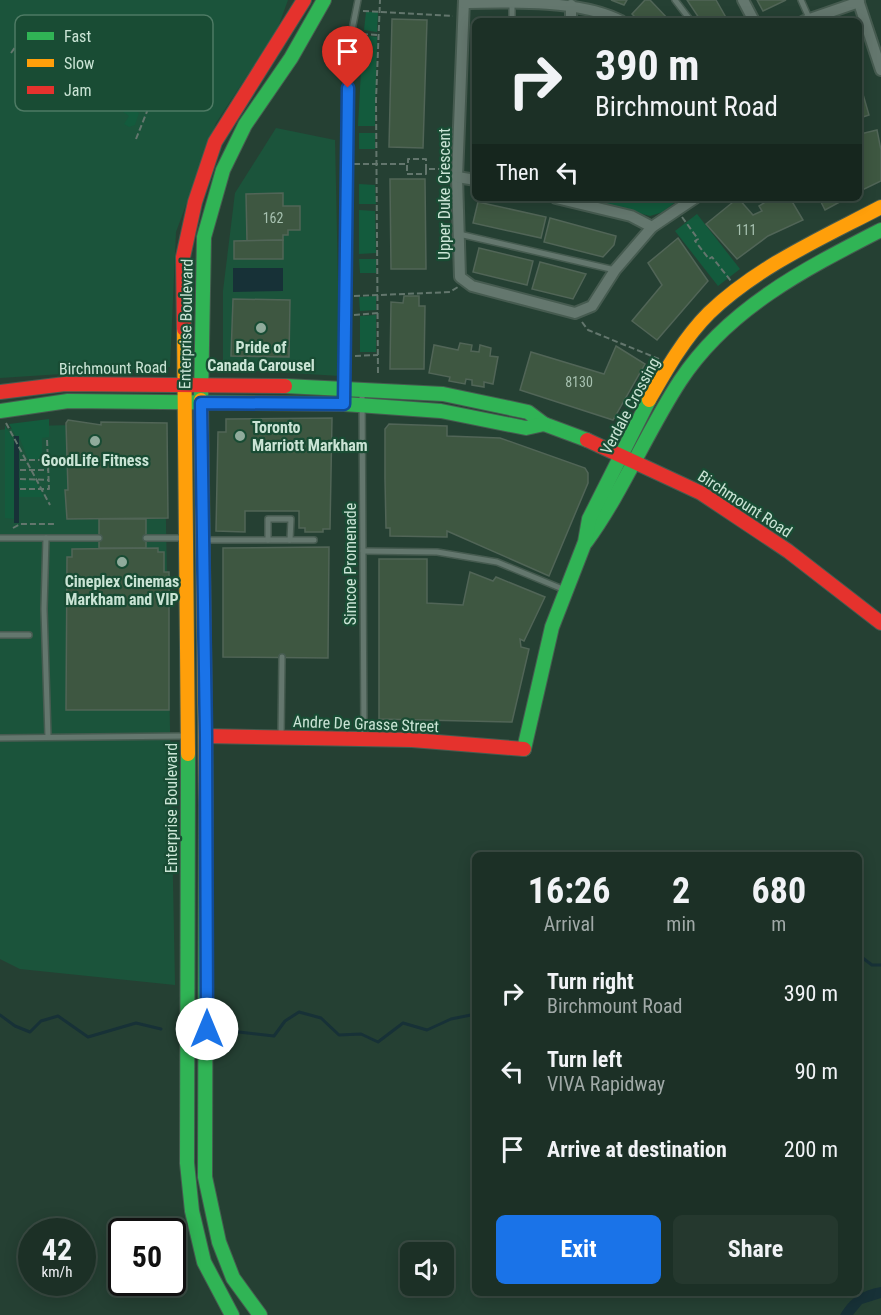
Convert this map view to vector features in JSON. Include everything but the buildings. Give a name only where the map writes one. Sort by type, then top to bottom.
[{"type":"main road","name":"Enterprise Boulevard","points":[[232,1315],[204,1262],[192,1211],[187,1163],[188,538],[183,257],[195,202],[215,142],[304,0]]},
{"type":"main road","name":"Enterprise Boulevard","points":[[260,1315],[233,1278],[219,1242],[206,1177],[206,736],[201,403],[204,237],[223,170],[245,125],[291,58],[324,0]]},
{"type":"main road","name":"Verdale Crossing","points":[[524,750],[543,660],[585,542],[589,519],[669,365],[699,326],[730,295],[771,268],[881,207]]},
{"type":"main road","name":"Verdale Crossing","points":[[585,542],[601,523],[638,462],[680,381],[731,319],[755,300],[881,230]]},
{"type":"main road","name":"Birchmount Road","points":[[0,392],[65,384],[185,383],[344,388],[443,394],[528,412],[544,424],[638,462],[701,493],[789,551],[881,622]]},
{"type":"main road","name":"Birchmount Road","points":[[3,417],[68,401],[344,404],[441,411],[526,428],[544,424]]},
{"type":"main road","name":"Andre De Grasse Street","points":[[206,736],[412,740],[524,750]]},
{"type":"street","points":[[743,0],[752,18]]},
{"type":"street","points":[[813,18],[859,1],[881,70]]},
{"type":"street","points":[[464,2],[571,5],[598,9],[615,18]]},
{"type":"street","name":"Upper Duke Crescent","points":[[464,2],[457,173],[457,233],[460,277],[467,282]]},
{"type":"street","points":[[571,5],[571,18]]},
{"type":"street","points":[[457,173],[472,179]]},
{"type":"street","points":[[572,201],[631,216],[652,227]]},
{"type":"street","points":[[467,282],[472,286],[575,313],[592,306],[615,270],[652,227],[690,201]]},
{"type":"street","points":[[188,736],[206,736]]},
{"type":"lane","points":[[344,404],[347,107],[352,30],[358,0]]},
{"type":"lane","points":[[675,0],[689,18]]},
{"type":"lane","points":[[801,0],[807,18]]},
{"type":"lane","points":[[512,2],[512,18]]},
{"type":"lane","points":[[457,233],[615,270]]},
{"type":"lane","name":"Simcoe Promenade","points":[[362,389],[364,405],[364,739]]},
{"type":"lane","points":[[268,540],[268,519],[291,519],[290,540]]},
{"type":"lane","points":[[0,538],[99,538]]},
{"type":"lane","points":[[46,538],[44,609],[48,737]]},
{"type":"lane","points":[[146,538],[188,538]]},
{"type":"lane","points":[[203,540],[314,540]]},
{"type":"lane","points":[[282,540],[282,547]]},
{"type":"lane","points":[[363,551],[437,552],[497,562],[566,591]]},
{"type":"lane","points":[[0,634],[29,635]]},
{"type":"lane","points":[[282,657],[282,738]]},
{"type":"lane","points":[[0,738],[188,736]]},
{"type":"path","points":[[378,373],[377,165],[380,0]]},
{"type":"path","points":[[363,11],[464,17]]},
{"type":"path","points":[[362,34],[378,35]]},
{"type":"path","points":[[11,53],[15,48]]},
{"type":"path","points":[[136,139],[147,111]]},
{"type":"path","points":[[408,159],[426,159],[426,169],[426,174],[407,174],[408,159]]},
{"type":"path","points":[[354,164],[408,164]]},
{"type":"path","points":[[426,169],[457,173]]},
{"type":"path","points":[[677,210],[698,239],[695,241],[709,259],[712,256],[731,281]]},
{"type":"path","points":[[354,296],[450,292],[467,282]]},
{"type":"path","points":[[354,315],[378,313]]},
{"type":"path","points":[[575,313],[588,330],[648,353],[669,365]]},
{"type":"path","points":[[355,356],[378,355]]},
{"type":"path","points":[[3,417],[50,505]]},
{"type":"path","points":[[20,489],[49,489],[47,440]]},
{"type":"path","points":[[20,460],[54,460]]},
{"type":"path","points":[[20,470],[48,470]]},
{"type":"path","points":[[20,479],[48,480]]},
{"type":"path","points":[[13,528],[20,524],[54,524]]},
{"type":"shaded area","points":[[0,0],[288,0],[277,30],[216,123],[176,232],[170,367],[0,378]]},
{"type":"shaded area","points":[[366,12],[378,12],[377,32],[364,30]]},
{"type":"shaded area","points":[[363,35],[377,37],[375,126],[358,126]]},
{"type":"shaded area","points":[[122,111],[139,113],[135,125],[129,127],[124,124],[129,116]]},
{"type":"shaded area","points":[[276,128],[335,140],[340,376],[223,369],[223,291],[235,193]]},
{"type":"shaded area","points":[[359,133],[375,133],[375,149],[359,149]]},
{"type":"shaded area","points":[[359,184],[375,185],[376,204],[359,204]]},
{"type":"shaded area","points":[[594,201],[677,201],[663,212],[650,216]]},
{"type":"shaded area","points":[[359,210],[375,211],[376,253],[359,254]]},
{"type":"shaded area","points":[[697,214],[740,269],[718,286],[675,231]]},
{"type":"shaded area","points":[[359,259],[376,259],[376,273],[360,273]]},
{"type":"shaded area","points":[[376,296],[376,310],[360,311],[359,297]]},
{"type":"shaded area","points":[[376,315],[376,352],[360,352],[360,316]]},
{"type":"shaded area","points":[[49,419],[49,437],[42,438],[42,459],[28,459],[19,437],[9,424]]},
{"type":"shaded area","points":[[164,423],[175,985],[20,969],[0,959],[0,430],[29,426]]},
{"type":"shaded area","points":[[5,425],[14,442],[14,519],[5,518]]},
{"type":"shaded area","points":[[19,480],[35,480],[39,488],[19,488]]},
{"type":"shaded area","points":[[19,490],[40,490],[44,497],[19,497]]},
{"type":"water","points":[[233,268],[283,268],[283,291],[233,292]]},
{"type":"water","points":[[14,436],[19,436],[19,523],[14,523]]},
{"type":"water","points":[[881,1287],[881,1298],[862,1304],[853,1315],[840,1315],[857,1296],[862,1296],[868,1291]]},
{"type":"waterway","points":[[862,958],[872,965],[881,965]]},
{"type":"waterway","points":[[229,1027],[239,1032],[274,1036],[285,1021],[299,1012],[321,1018],[339,1035],[361,1034],[378,1042],[403,1023],[427,1030],[451,1019],[472,1015]]},
{"type":"waterway","points":[[0,1015],[15,1026],[30,1032],[41,1021],[58,1016],[88,1037],[136,1023],[161,1029]]},
{"type":"traffic: fast","points":[[201,400],[204,237],[223,170],[245,125],[291,58],[324,0]]},
{"type":"traffic: fast","points":[[586,542],[612,503],[680,381],[699,355],[745,311],[770,293],[824,260],[881,230]]},
{"type":"traffic: fast","points":[[285,386],[443,394],[528,412],[544,424],[587,440]]},
{"type":"traffic: fast","points":[[524,749],[552,627],[585,542],[589,519],[649,400]]},
{"type":"traffic: fast","points":[[0,411],[68,401],[344,404],[441,411],[526,428],[544,424]]},
{"type":"traffic: fast","points":[[188,754],[187,1163],[192,1211],[204,1262],[232,1315]]},
{"type":"traffic: fast","points":[[206,803],[205,1177],[219,1242],[233,1278],[260,1315]]},
{"type":"traffic: slow","points":[[649,400],[691,333],[728,296],[791,254],[881,207]]},
{"type":"traffic: slow","points":[[184,329],[188,754]]},
{"type":"traffic: slow","points":[[201,400],[206,803]]},
{"type":"traffic: jam","points":[[184,329],[183,257],[195,202],[215,142],[304,0]]},
{"type":"traffic: jam","points":[[0,392],[65,384],[285,386]]},
{"type":"traffic: jam","points":[[587,440],[701,493],[788,551],[881,623]]},
{"type":"traffic: jam","points":[[206,736],[412,740],[524,749]]},
{"type":"place","name":"Pride of Canada Carousel","points":[[261,328]]},
{"type":"place","name":"Toronto Marriott Markham","points":[[240,436]]},
{"type":"place","name":"GoodLife Fitness","points":[[95,441]]},
{"type":"place","name":"Cineplex Cinemas Markham and VIP","points":[[122,562]]},
{"type":"route","points":[[207,1029],[206,736],[201,403],[344,404],[348,88]]}]
